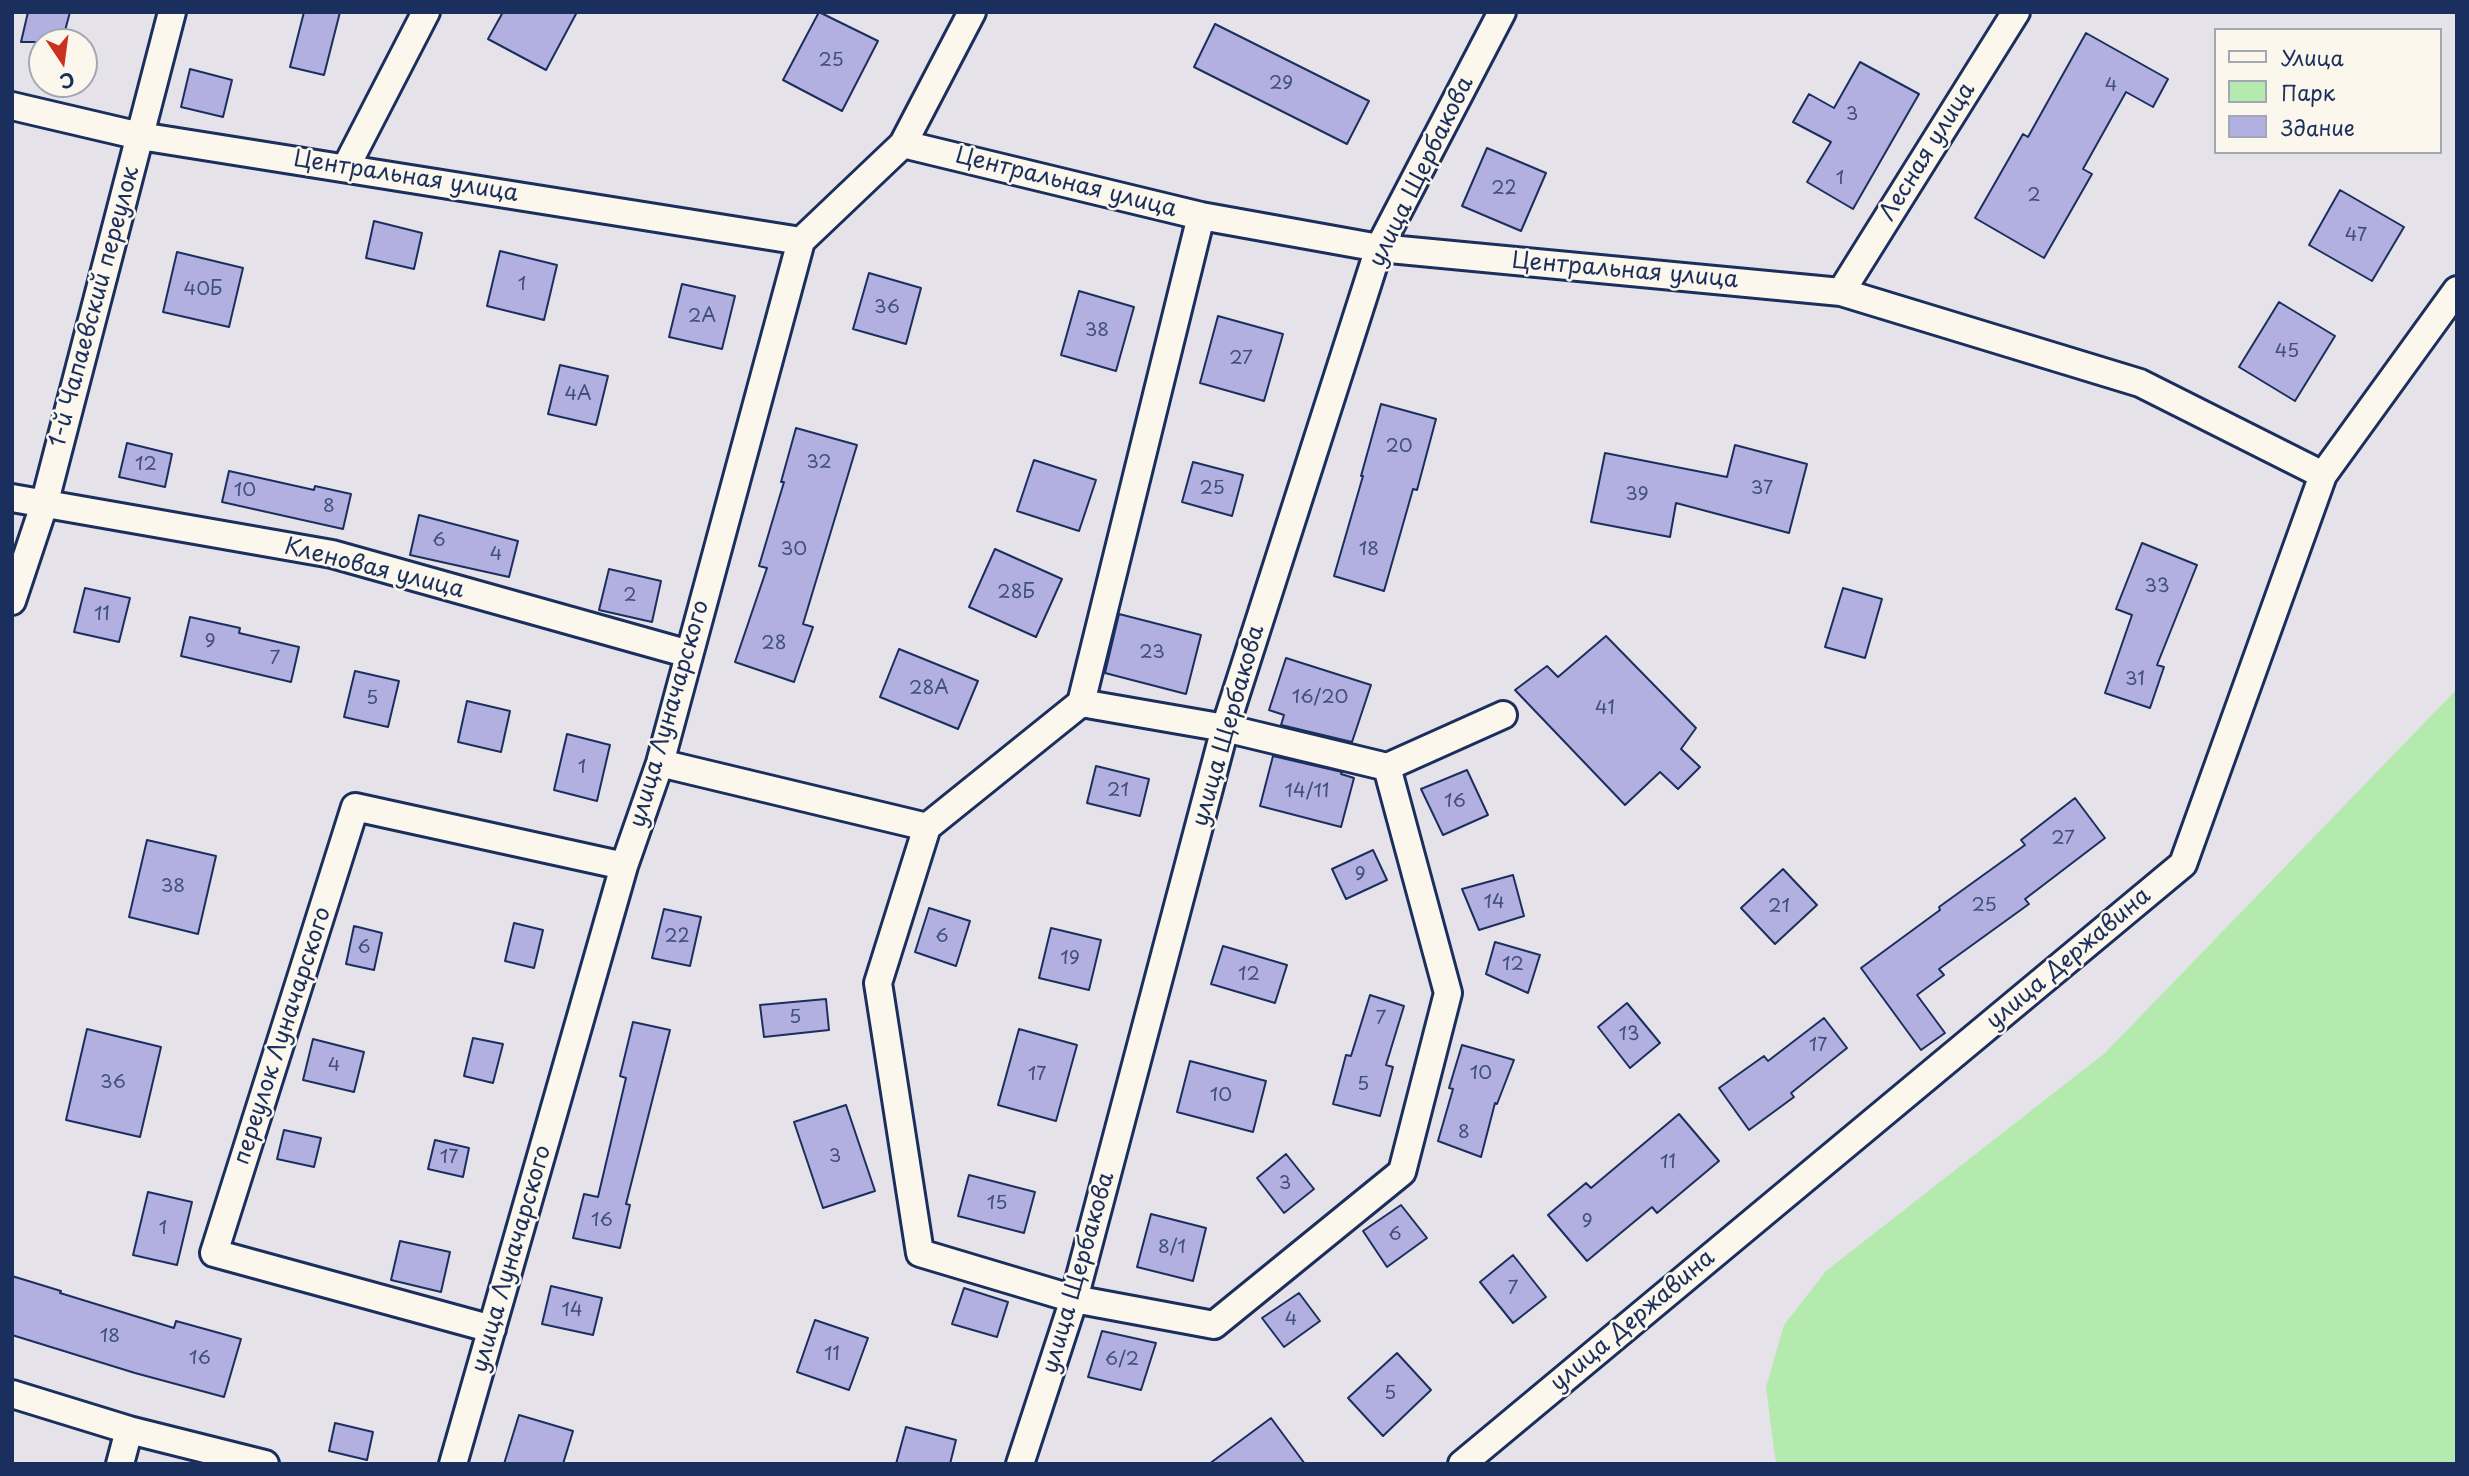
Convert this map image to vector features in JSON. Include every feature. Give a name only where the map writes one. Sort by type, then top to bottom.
[{"type":"street","name":"1-й Чапаевский переулок","points":[[12,601],[44,505],[172,12]]},
{"type":"street","points":[[346,167],[426,12]]},
{"type":"street","points":[[801,241],[903,144],[972,12]]},
{"type":"street","name":"улица Щербакова","points":[[1020,1464],[1074,1299],[1225,728],[1379,248],[1502,12]]},
{"type":"street","name":"Лесная улица","points":[[1841,292],[2016,12]]},
{"type":"street","name":"Центральная улица","points":[[12,107],[140,136],[801,241]]},
{"type":"street","name":"Центральная улица","points":[[903,144],[1201,216],[1379,248],[1841,292],[2140,383],[2322,475]]},
{"type":"street","points":[[1201,216],[1081,704],[927,827],[878,983],[920,1254],[1074,1299],[1214,1325],[1402,1172],[1448,993],[1387,767]]},
{"type":"street","name":"улица Луначарского","points":[[453,1464],[624,866],[660,763],[801,241]]},
{"type":"street","name":"улица Державина","points":[[1462,1464],[2183,864],[2322,475],[2457,290]]},
{"type":"street","name":"Кленовая улица","points":[[12,498],[332,554],[689,654]]},
{"type":"street","points":[[1081,704],[1225,728],[1387,767],[1503,715]]},
{"type":"street","points":[[660,763],[927,827]]},
{"type":"street","name":"переулок Луначарского","points":[[492,1329],[214,1253],[355,807],[624,866]]},
{"type":"street","points":[[12,1394],[129,1430],[265,1464]]},
{"type":"street","points":[[120,1464],[129,1430]]},
{"type":"green space","points":[[2457,689],[2457,1464],[1776,1464],[1766,1387],[1784,1325],[1826,1271],[2105,1053]]},
{"type":"building","points":[[28,12],[70,12],[66,28],[28,28],[28,42],[21,42]]},
{"type":"building","points":[[304,12],[340,12],[324,75],[290,67]]},
{"type":"building","points":[[503,12],[577,12],[546,70],[488,39]]},
{"type":"building","points":[[819,12],[878,41],[842,111],[783,80]]},
{"type":"building","points":[[1215,24],[1369,101],[1347,144],[1194,67]]},
{"type":"building","points":[[2086,33],[2168,79],[2153,107],[2126,92],[2083,169],[2092,174],[2044,258],[1975,218],[2023,134],[2028,137]]},
{"type":"building","points":[[1860,62],[1919,94],[1853,209],[1807,182],[1831,142],[1793,122],[1809,94],[1834,108]]},
{"type":"building","points":[[190,69],[232,80],[223,117],[181,107]]},
{"type":"building","points":[[1487,148],[1546,173],[1521,231],[1462,206]]},
{"type":"building","points":[[2340,190],[2404,227],[2372,281],[2309,245]]},
{"type":"building","points":[[374,221],[422,233],[414,269],[366,258]]},
{"type":"building","points":[[500,251],[557,265],[544,320],[487,306]]},
{"type":"building","points":[[177,252],[243,268],[229,327],[163,312]]},
{"type":"building","points":[[869,273],[921,288],[906,344],[853,329]]},
{"type":"building","points":[[682,284],[735,296],[722,349],[669,337]]},
{"type":"building","points":[[1079,291],[1134,307],[1116,371],[1061,355]]},
{"type":"building","points":[[2279,302],[2335,336],[2295,401],[2239,367]]},
{"type":"building","points":[[1218,316],[1283,334],[1264,401],[1200,383]]},
{"type":"building","points":[[560,365],[608,376],[596,425],[548,414]]},
{"type":"building","points":[[1381,404],[1436,419],[1417,490],[1413,489],[1384,591],[1334,576]]},
{"type":"building","points":[[796,428],[857,445],[803,624],[813,627],[794,682],[735,662],[767,568],[759,566],[784,482],[781,482]]},
{"type":"building","points":[[127,443],[172,454],[165,487],[119,477]]},
{"type":"building","points":[[1735,445],[1807,464],[1789,533],[1676,503],[1670,537],[1591,522],[1605,453],[1727,477]]},
{"type":"building","points":[[1034,460],[1096,480],[1079,531],[1017,511]]},
{"type":"building","points":[[1193,462],[1243,475],[1232,516],[1182,502]]},
{"type":"building","points":[[229,471],[314,490],[315,486],[351,494],[343,529],[222,502]]},
{"type":"building","points":[[419,515],[518,541],[509,577],[410,555]]},
{"type":"building","points":[[2142,543],[2197,565],[2157,665],[2164,667],[2150,708],[2105,693],[2132,615],[2116,609]]},
{"type":"building","points":[[995,549],[1062,579],[1036,637],[969,607]]},
{"type":"building","points":[[609,569],[661,581],[652,622],[599,610]]},
{"type":"building","points":[[85,588],[130,598],[119,642],[74,632]]},
{"type":"building","points":[[1843,588],[1882,599],[1865,658],[1825,647]]},
{"type":"building","points":[[1119,614],[1201,635],[1186,694],[1105,673]]},
{"type":"building","points":[[190,617],[240,628],[239,633],[299,647],[291,682],[181,656]]},
{"type":"building","points":[[1606,636],[1696,728],[1681,749],[1700,767],[1678,789],[1660,772],[1625,805],[1515,690],[1547,666],[1558,677]]},
{"type":"building","points":[[899,649],[978,681],[958,729],[880,697]]},
{"type":"building","points":[[1286,658],[1371,685],[1352,742],[1281,725],[1284,715],[1269,710]]},
{"type":"building","points":[[355,671],[399,681],[388,727],[344,717]]},
{"type":"building","points":[[467,701],[510,711],[501,752],[458,742]]},
{"type":"building","points":[[567,734],[610,745],[597,801],[554,790]]},
{"type":"building","points":[[1273,756],[1342,772],[1341,774],[1354,778],[1341,827],[1260,806]]},
{"type":"building","points":[[1096,766],[1149,779],[1140,816],[1087,803]]},
{"type":"building","points":[[1467,770],[1488,815],[1443,835],[1421,789]]},
{"type":"building","points":[[2075,798],[2105,838],[2025,899],[2029,904],[1939,969],[1944,975],[1917,995],[1945,1033],[1921,1050],[1861,968],[2025,845],[2021,840]]},
{"type":"building","points":[[147,840],[216,856],[198,934],[129,917]]},
{"type":"building","points":[[1373,850],[1387,880],[1346,899],[1332,869]]},
{"type":"building","points":[[1783,869],[1817,905],[1775,944],[1741,908]]},
{"type":"building","points":[[1513,875],[1524,916],[1479,930],[1462,889]]},
{"type":"building","points":[[929,908],[970,921],[956,966],[915,952]]},
{"type":"building","points":[[664,909],[701,917],[690,966],[652,958]]},
{"type":"building","points":[[514,923],[543,930],[534,968],[505,961]]},
{"type":"building","points":[[354,926],[382,933],[374,970],[346,964]]},
{"type":"building","points":[[1051,928],[1101,940],[1089,990],[1039,978]]},
{"type":"building","points":[[1495,942],[1540,955],[1528,993],[1486,974]]},
{"type":"building","points":[[1223,946],[1287,965],[1275,1003],[1211,984]]},
{"type":"building","points":[[1370,995],[1404,1006],[1386,1065],[1393,1067],[1380,1116],[1333,1104],[1346,1055],[1351,1056]]},
{"type":"building","points":[[826,999],[829,1030],[764,1037],[760,1005]]},
{"type":"building","points":[[1627,1003],[1660,1043],[1630,1068],[1598,1027]]},
{"type":"building","points":[[1824,1018],[1847,1048],[1791,1093],[1794,1097],[1749,1130],[1719,1088],[1764,1056],[1768,1061]]},
{"type":"building","points":[[633,1022],[670,1030],[626,1204],[630,1205],[620,1248],[573,1238],[584,1194],[598,1197],[626,1078],[620,1076]]},
{"type":"building","points":[[87,1029],[161,1047],[140,1137],[66,1120]]},
{"type":"building","points":[[1019,1029],[1077,1045],[1056,1121],[998,1105]]},
{"type":"building","points":[[473,1038],[503,1044],[493,1083],[464,1076]]},
{"type":"building","points":[[313,1039],[364,1052],[354,1092],[303,1080]]},
{"type":"building","points":[[1462,1045],[1514,1060],[1497,1104],[1495,1103],[1481,1157],[1438,1141],[1453,1089],[1449,1088]]},
{"type":"building","points":[[1190,1061],[1266,1081],[1253,1132],[1177,1112]]},
{"type":"building","points":[[846,1105],[875,1191],[823,1208],[794,1122]]},
{"type":"building","points":[[1679,1114],[1719,1161],[1657,1213],[1652,1207],[1587,1261],[1548,1215],[1586,1183],[1591,1188]]},
{"type":"building","points":[[284,1130],[321,1138],[314,1167],[277,1159]]},
{"type":"building","points":[[435,1140],[469,1148],[463,1177],[428,1169]]},
{"type":"building","points":[[1286,1154],[1314,1189],[1284,1213],[1257,1178]]},
{"type":"building","points":[[969,1175],[1035,1192],[1024,1233],[958,1216]]},
{"type":"building","points":[[148,1192],[192,1202],[177,1265],[133,1255]]},
{"type":"building","points":[[1401,1205],[1427,1238],[1387,1267],[1363,1231]]},
{"type":"building","points":[[1151,1214],[1206,1228],[1193,1281],[1137,1267]]},
{"type":"building","points":[[400,1241],[450,1252],[441,1292],[391,1280]]},
{"type":"building","points":[[1513,1255],[1546,1297],[1513,1323],[1480,1282]]},
{"type":"building","points":[[12,1276],[174,1328],[176,1321],[241,1339],[224,1397],[12,1335]]},
{"type":"building","points":[[551,1286],[602,1298],[593,1335],[542,1324]]},
{"type":"building","points":[[964,1288],[1008,1302],[997,1337],[952,1324]]},
{"type":"building","points":[[1299,1293],[1320,1321],[1284,1347],[1262,1318]]},
{"type":"building","points":[[815,1320],[868,1338],[849,1390],[797,1372]]},
{"type":"building","points":[[1102,1331],[1156,1343],[1141,1390],[1088,1377]]},
{"type":"building","points":[[1397,1353],[1431,1390],[1383,1436],[1348,1398]]},
{"type":"building","points":[[519,1415],[573,1431],[563,1464],[504,1464]]},
{"type":"building","points":[[1271,1418],[1305,1464],[1209,1464]]},
{"type":"building","points":[[335,1423],[373,1432],[367,1460],[329,1451]]},
{"type":"building","points":[[906,1427],[956,1440],[950,1464],[896,1464]]}]
